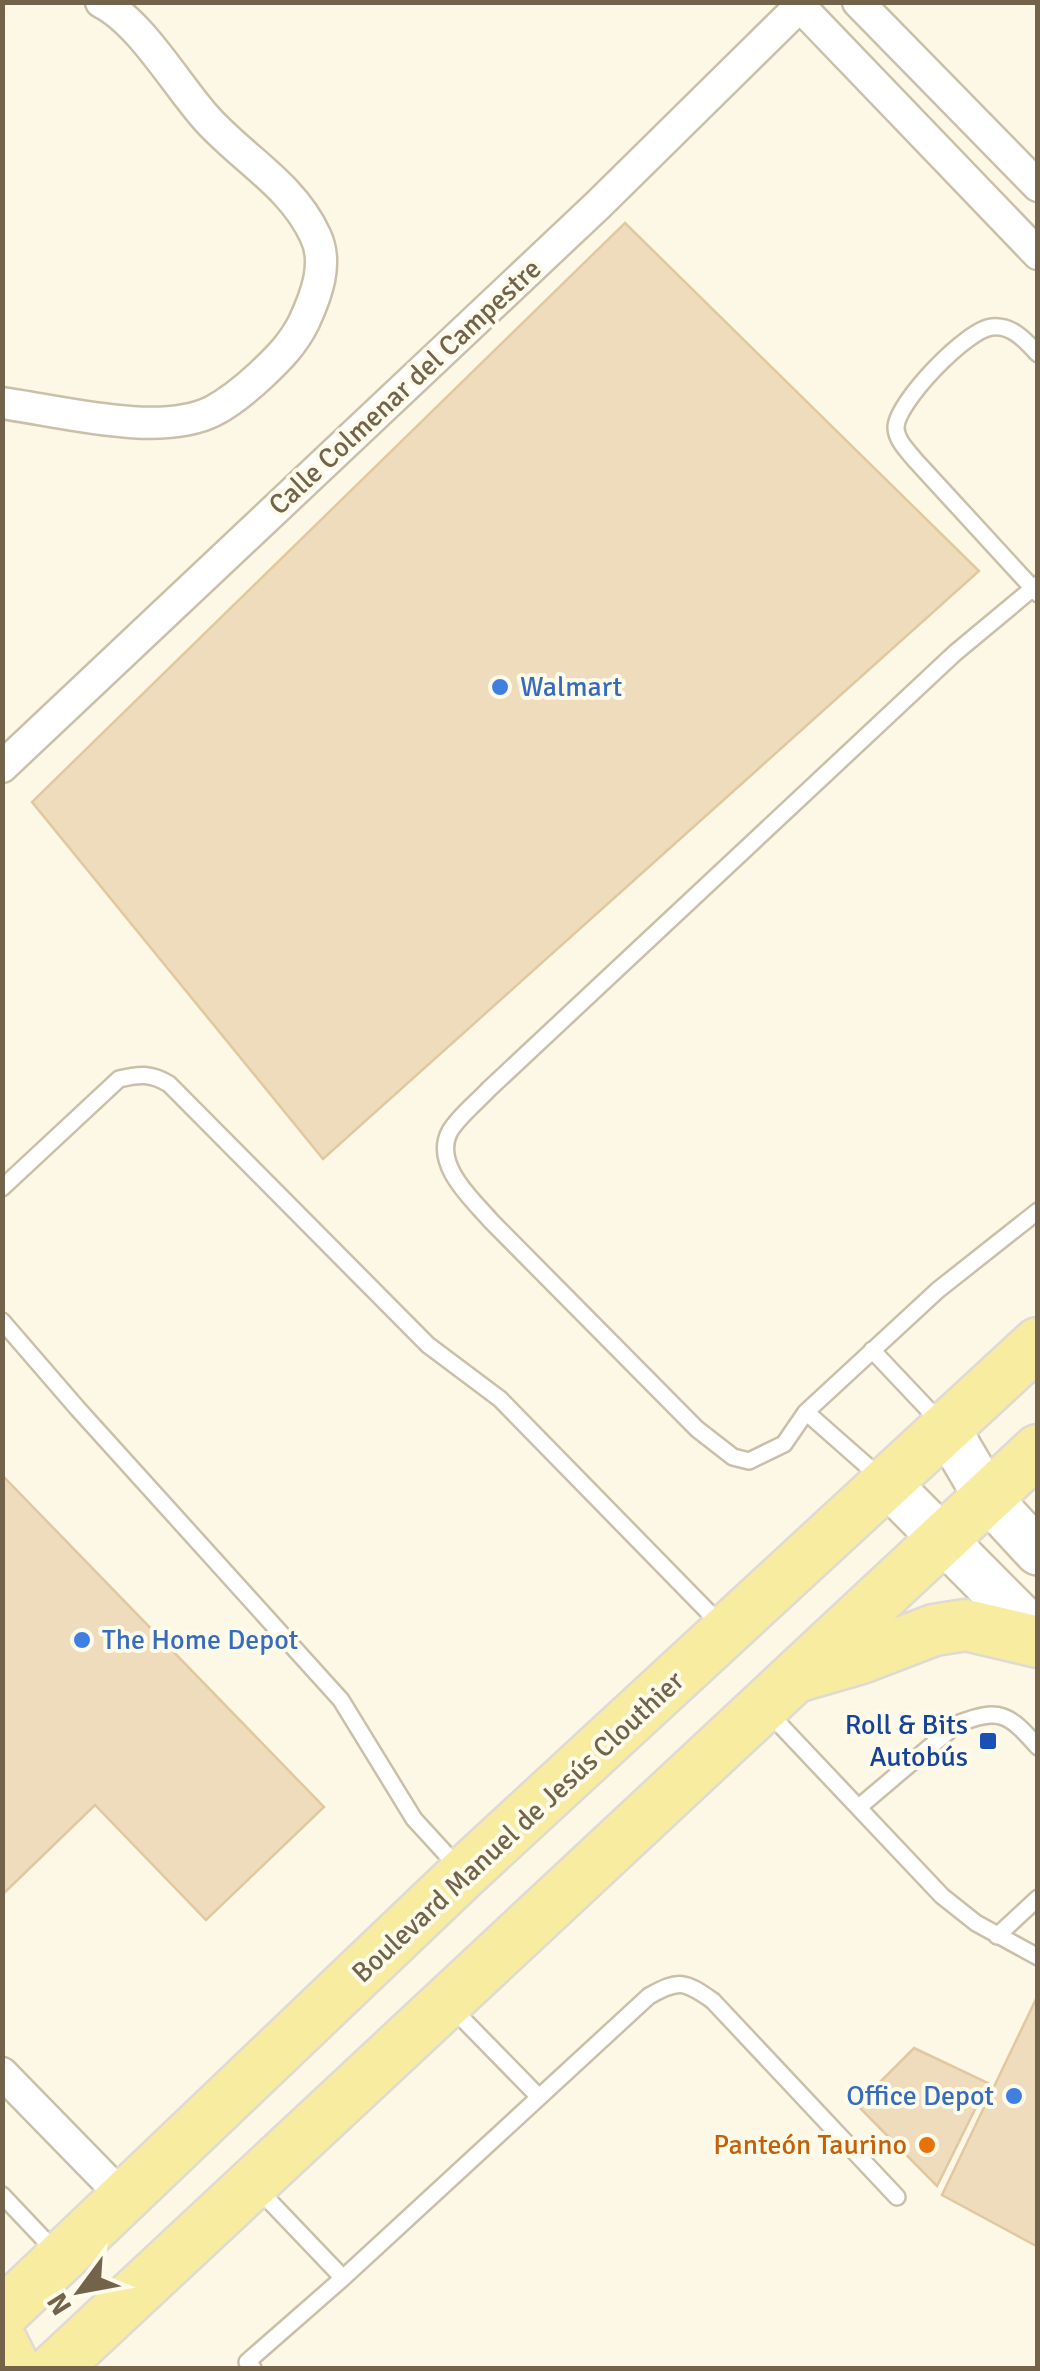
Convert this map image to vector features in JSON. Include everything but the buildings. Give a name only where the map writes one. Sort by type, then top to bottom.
[{"type":"main road","name":"Boulevard Manuel de Jesús Clouthier","points":[[2,2314],[464,1873],[1038,1343]]},
{"type":"main road","points":[[947,1429],[986,1497],[1038,1552]]},
{"type":"main road","points":[[66,2365],[446,2002],[1038,1450]]},
{"type":"main road","points":[[888,1484],[1038,1639]]},
{"type":"main road","points":[[776,1692],[934,1630],[966,1625],[1038,1639]]},
{"type":"main road","points":[[2,2342],[15,2368]]},
{"type":"street","points":[[2,403],[170,422],[210,412],[250,386],[294,342],[315,298],[322,263],[318,239],[298,204],[208,120],[148,46],[114,9],[101,2]]},
{"type":"street","points":[[858,2],[1038,186]]},
{"type":"street","points":[[800,4],[1038,254]]},
{"type":"street","name":"Calle Colmenar del Campestre","points":[[2,767],[598,205],[800,4]]},
{"type":"street","points":[[2,2072],[124,2199]]},
{"type":"lane","points":[[1038,354],[1013,330],[982,328],[965,338],[902,407],[896,426],[899,441],[915,460],[1036,588],[956,653],[488,1089],[451,1130],[444,1147],[463,1189],[491,1221],[715,1445],[733,1457],[749,1461],[784,1444],[806,1412],[872,1350],[938,1290],[1038,1212]]},
{"type":"lane","points":[[2,1188],[119,1079],[155,1075],[428,1345],[500,1399],[728,1632]]},
{"type":"lane","points":[[2,1321],[341,1700],[414,1819],[464,1873]]},
{"type":"lane","points":[[872,1350],[947,1429]]},
{"type":"lane","points":[[806,1412],[888,1484]]},
{"type":"lane","points":[[776,1692],[859,1808],[942,1896],[997,1936],[1038,1958]]},
{"type":"lane","points":[[859,1808],[957,1724],[975,1717],[1000,1715],[1016,1722],[1038,1748]]},
{"type":"lane","points":[[997,1936],[1038,1898]]},
{"type":"lane","points":[[247,2366],[649,1996],[677,1983],[691,1985],[713,2001],[897,2197]]},
{"type":"lane","points":[[446,2002],[539,2098]]},
{"type":"lane","points":[[255,2185],[343,2278]]},
{"type":"lane","points":[[2,2195],[63,2258]]},
{"type":"place","name":"Walmart","points":[[500,687]]},
{"type":"place","name":"The Home Depot","points":[[82,1640]]},
{"type":"place","name":"Roll & Bits Autobús","points":[[988,1741]]},
{"type":"place","name":"Office Depot","points":[[1014,2096]]},
{"type":"place","name":"Panteón Taurino","points":[[927,2145]]}]
